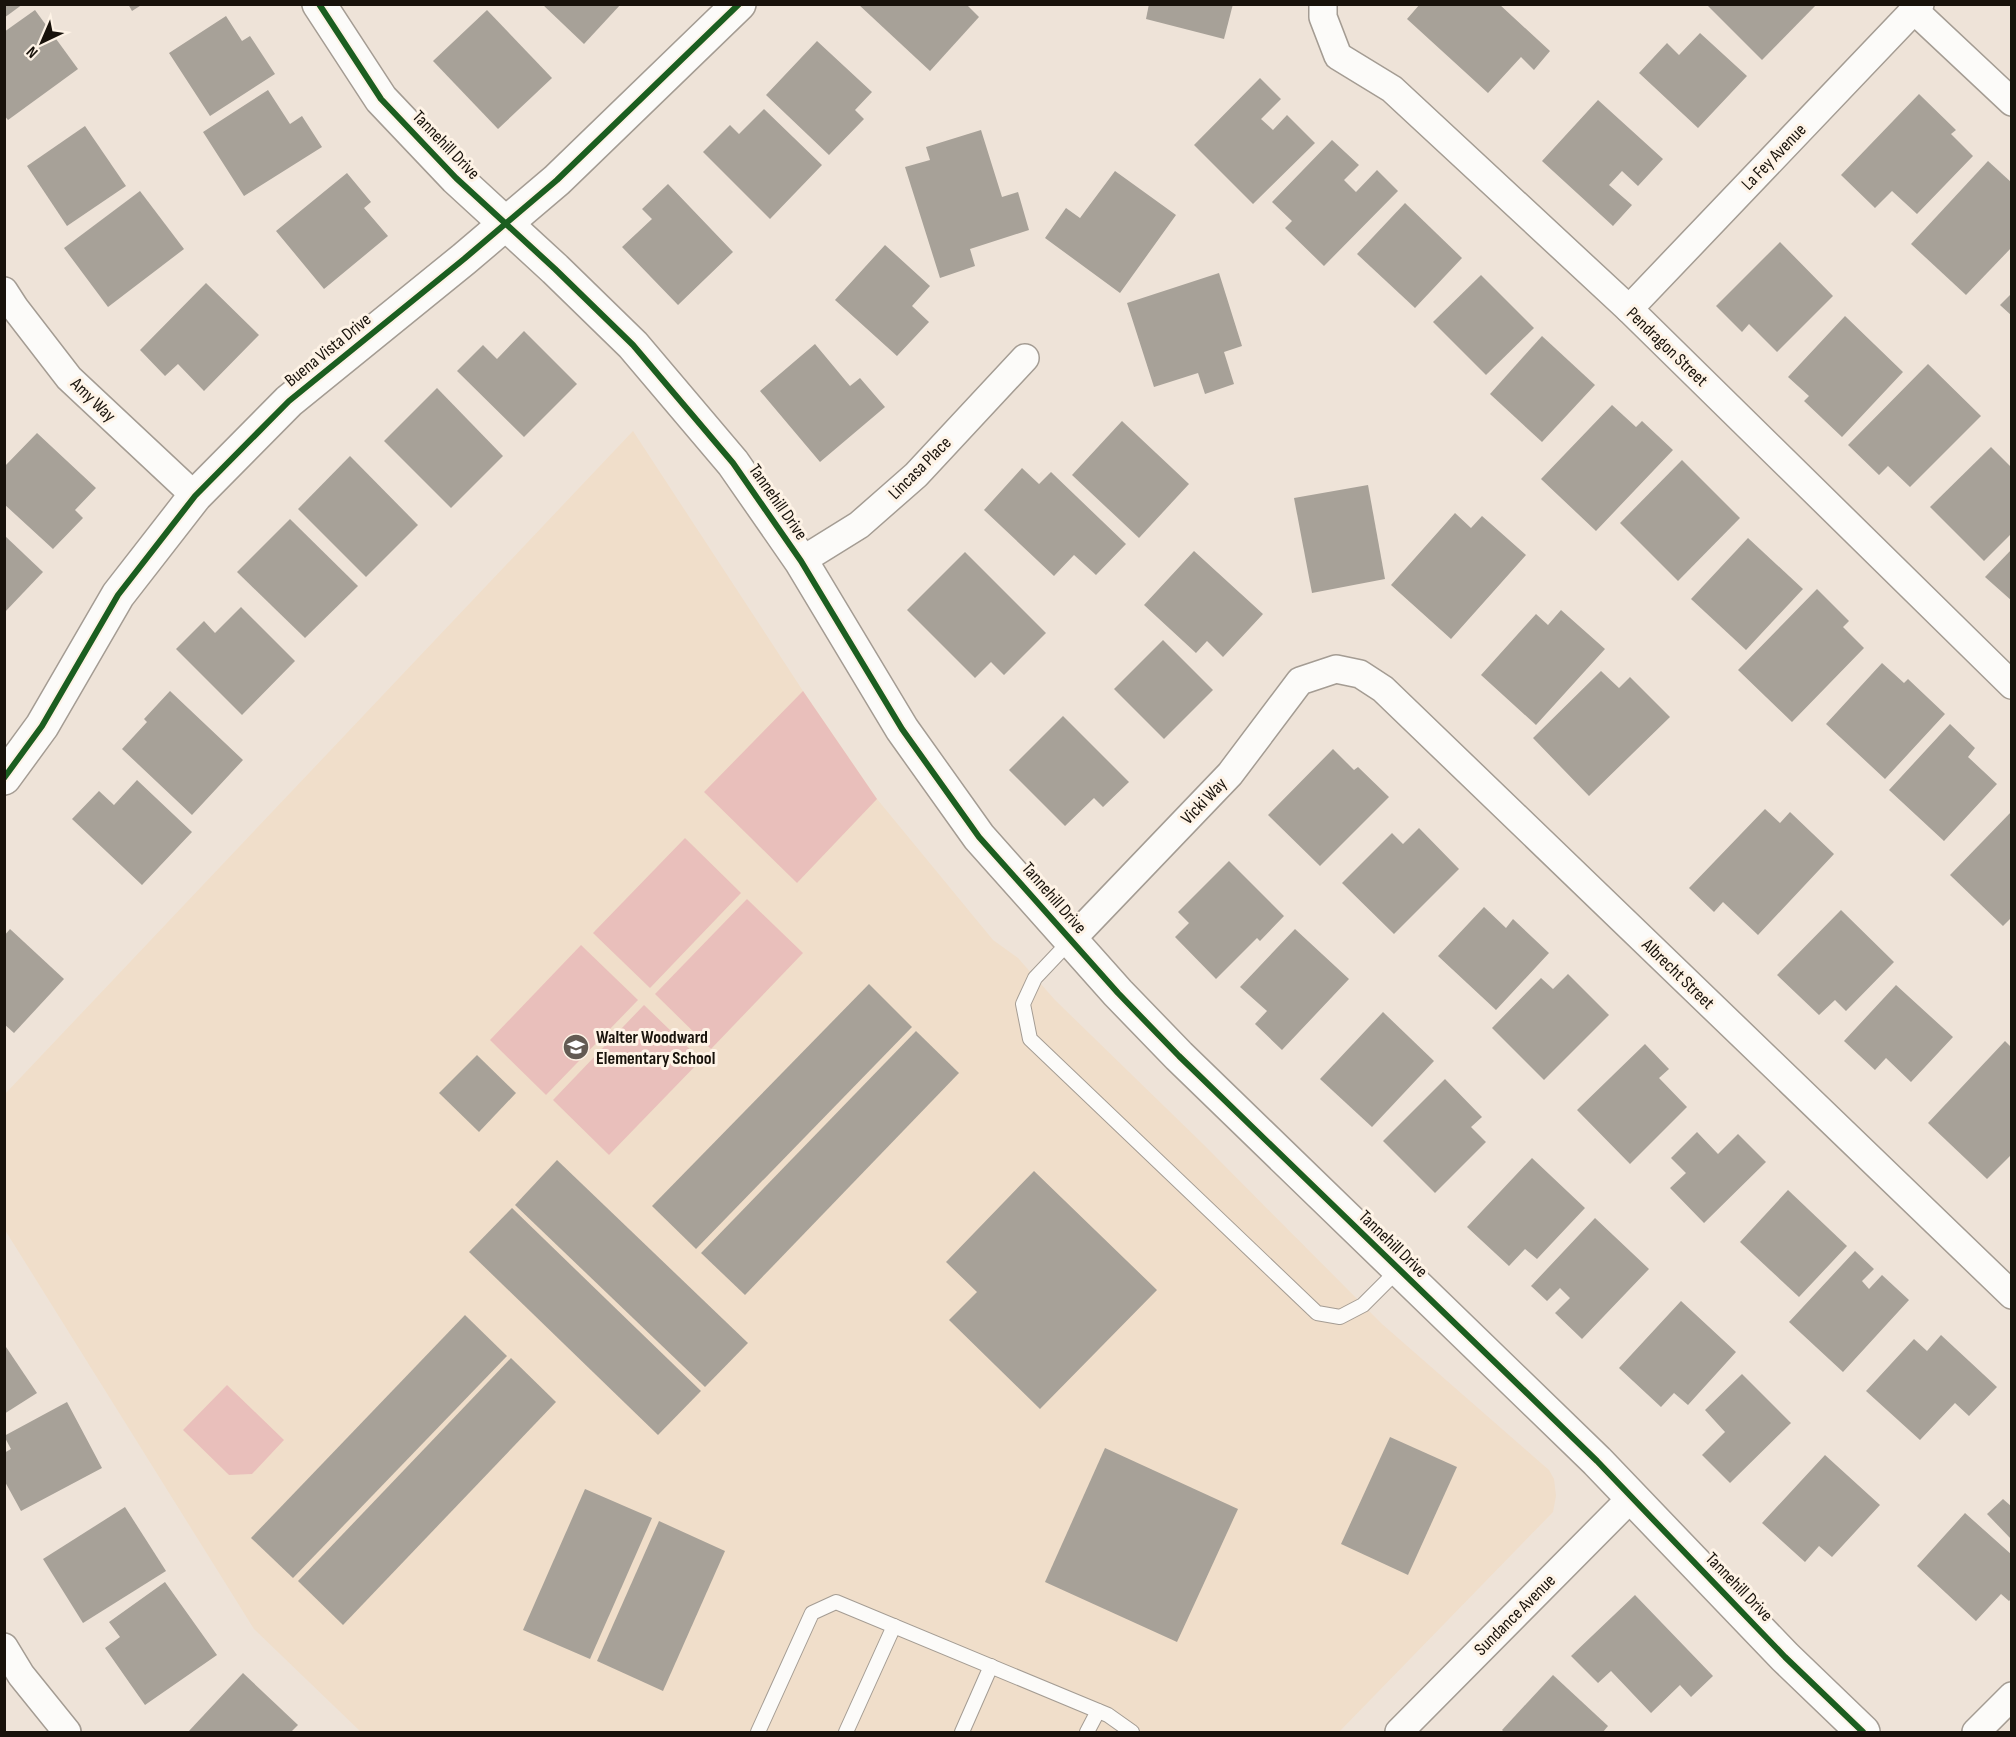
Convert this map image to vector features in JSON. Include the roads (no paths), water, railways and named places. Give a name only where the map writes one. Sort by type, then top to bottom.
[{"type":"street","name":"Tannehill Drive","points":[[319,4],[381,99],[456,178],[633,345],[733,463],[801,561],[902,729],[979,837],[1118,993],[1179,1056],[1632,1497],[1785,1657],[1863,1732]]},
{"type":"street","name":"Buena Vista Drive","points":[[4,778],[42,726],[118,595],[195,496],[289,401],[556,180],[739,4]]},
{"type":"street","points":[[1917,8],[2012,102]]},
{"type":"street","name":"La Fey Avenue","points":[[1629,309],[1917,8]]},
{"type":"street","name":"Pendragon Street","points":[[1323,11],[1338,56],[1392,89],[1629,309],[2012,685]]},
{"type":"street","name":"Amy Way","points":[[4,291],[69,378],[195,496]]},
{"type":"street","name":"Lincasa Place","points":[[801,561],[859,525],[916,475],[1025,358]]},
{"type":"street","name":"Vicki Way","points":[[1071,940],[1230,774],[1300,681],[1336,669]]},
{"type":"street","name":"Albrecht Street","points":[[1336,669],[1360,674],[1383,689],[2012,1295]]},
{"type":"street","name":"Sundance Avenue","points":[[1399,1732],[1632,1497]]},
{"type":"street","points":[[4,1647],[21,1675],[68,1732]]},
{"type":"street","points":[[1976,1732],[2012,1696]]},
{"type":"lane","points":[[1071,940],[1035,978],[1023,1004],[1030,1039],[1317,1313],[1340,1317],[1363,1305],[1398,1270]]},
{"type":"lane","points":[[758,1732],[812,1613],[836,1602],[1108,1715],[1132,1732]]},
{"type":"lane","points":[[846,1732],[894,1626]]},
{"type":"lane","points":[[962,1732],[991,1666]]},
{"type":"lane","points":[[1087,1732],[1098,1711]]},
{"type":"place","name":"Walter Woodward Elementary School","points":[[576,1047]]}]
